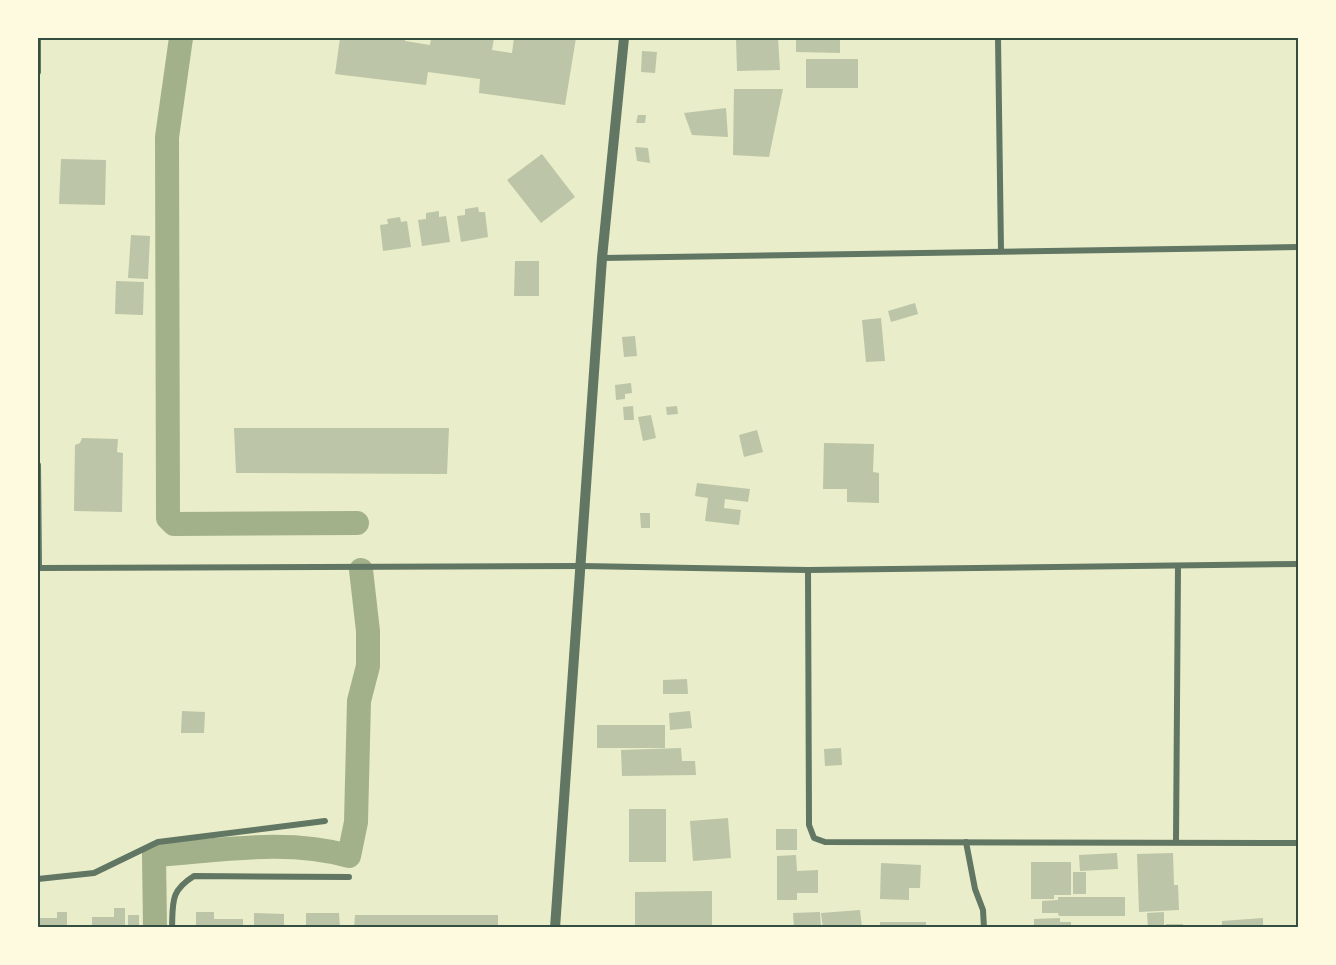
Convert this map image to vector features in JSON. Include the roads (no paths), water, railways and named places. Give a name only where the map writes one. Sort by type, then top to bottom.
[{"type":"street","points":[[38,38],[38,72]]},
{"type":"street","points":[[555,927],[602,258],[624,38]]},
{"type":"street","points":[[998,38],[1001,251]]},
{"type":"street","points":[[602,258],[1299,247]]},
{"type":"street","points":[[38,465],[38,568],[582,566],[808,570],[1299,564]]},
{"type":"street","points":[[1176,842],[1178,566]]},
{"type":"street","points":[[808,570],[809,825],[814,838],[825,842],[1299,843]]},
{"type":"street","points":[[38,879],[94,873],[158,842],[326,821]]},
{"type":"street","points":[[966,842],[975,890],[983,910],[984,927]]},
{"type":"street","points":[[172,927],[173,896],[181,884],[194,876],[349,877]]},
{"type":"waterway","points":[[181,38],[167,137],[168,518],[174,524],[357,523]]},
{"type":"waterway","points":[[155,928],[154,855],[276,847],[301,848],[349,856],[356,822],[359,701],[368,666],[368,631],[361,570]]}]
